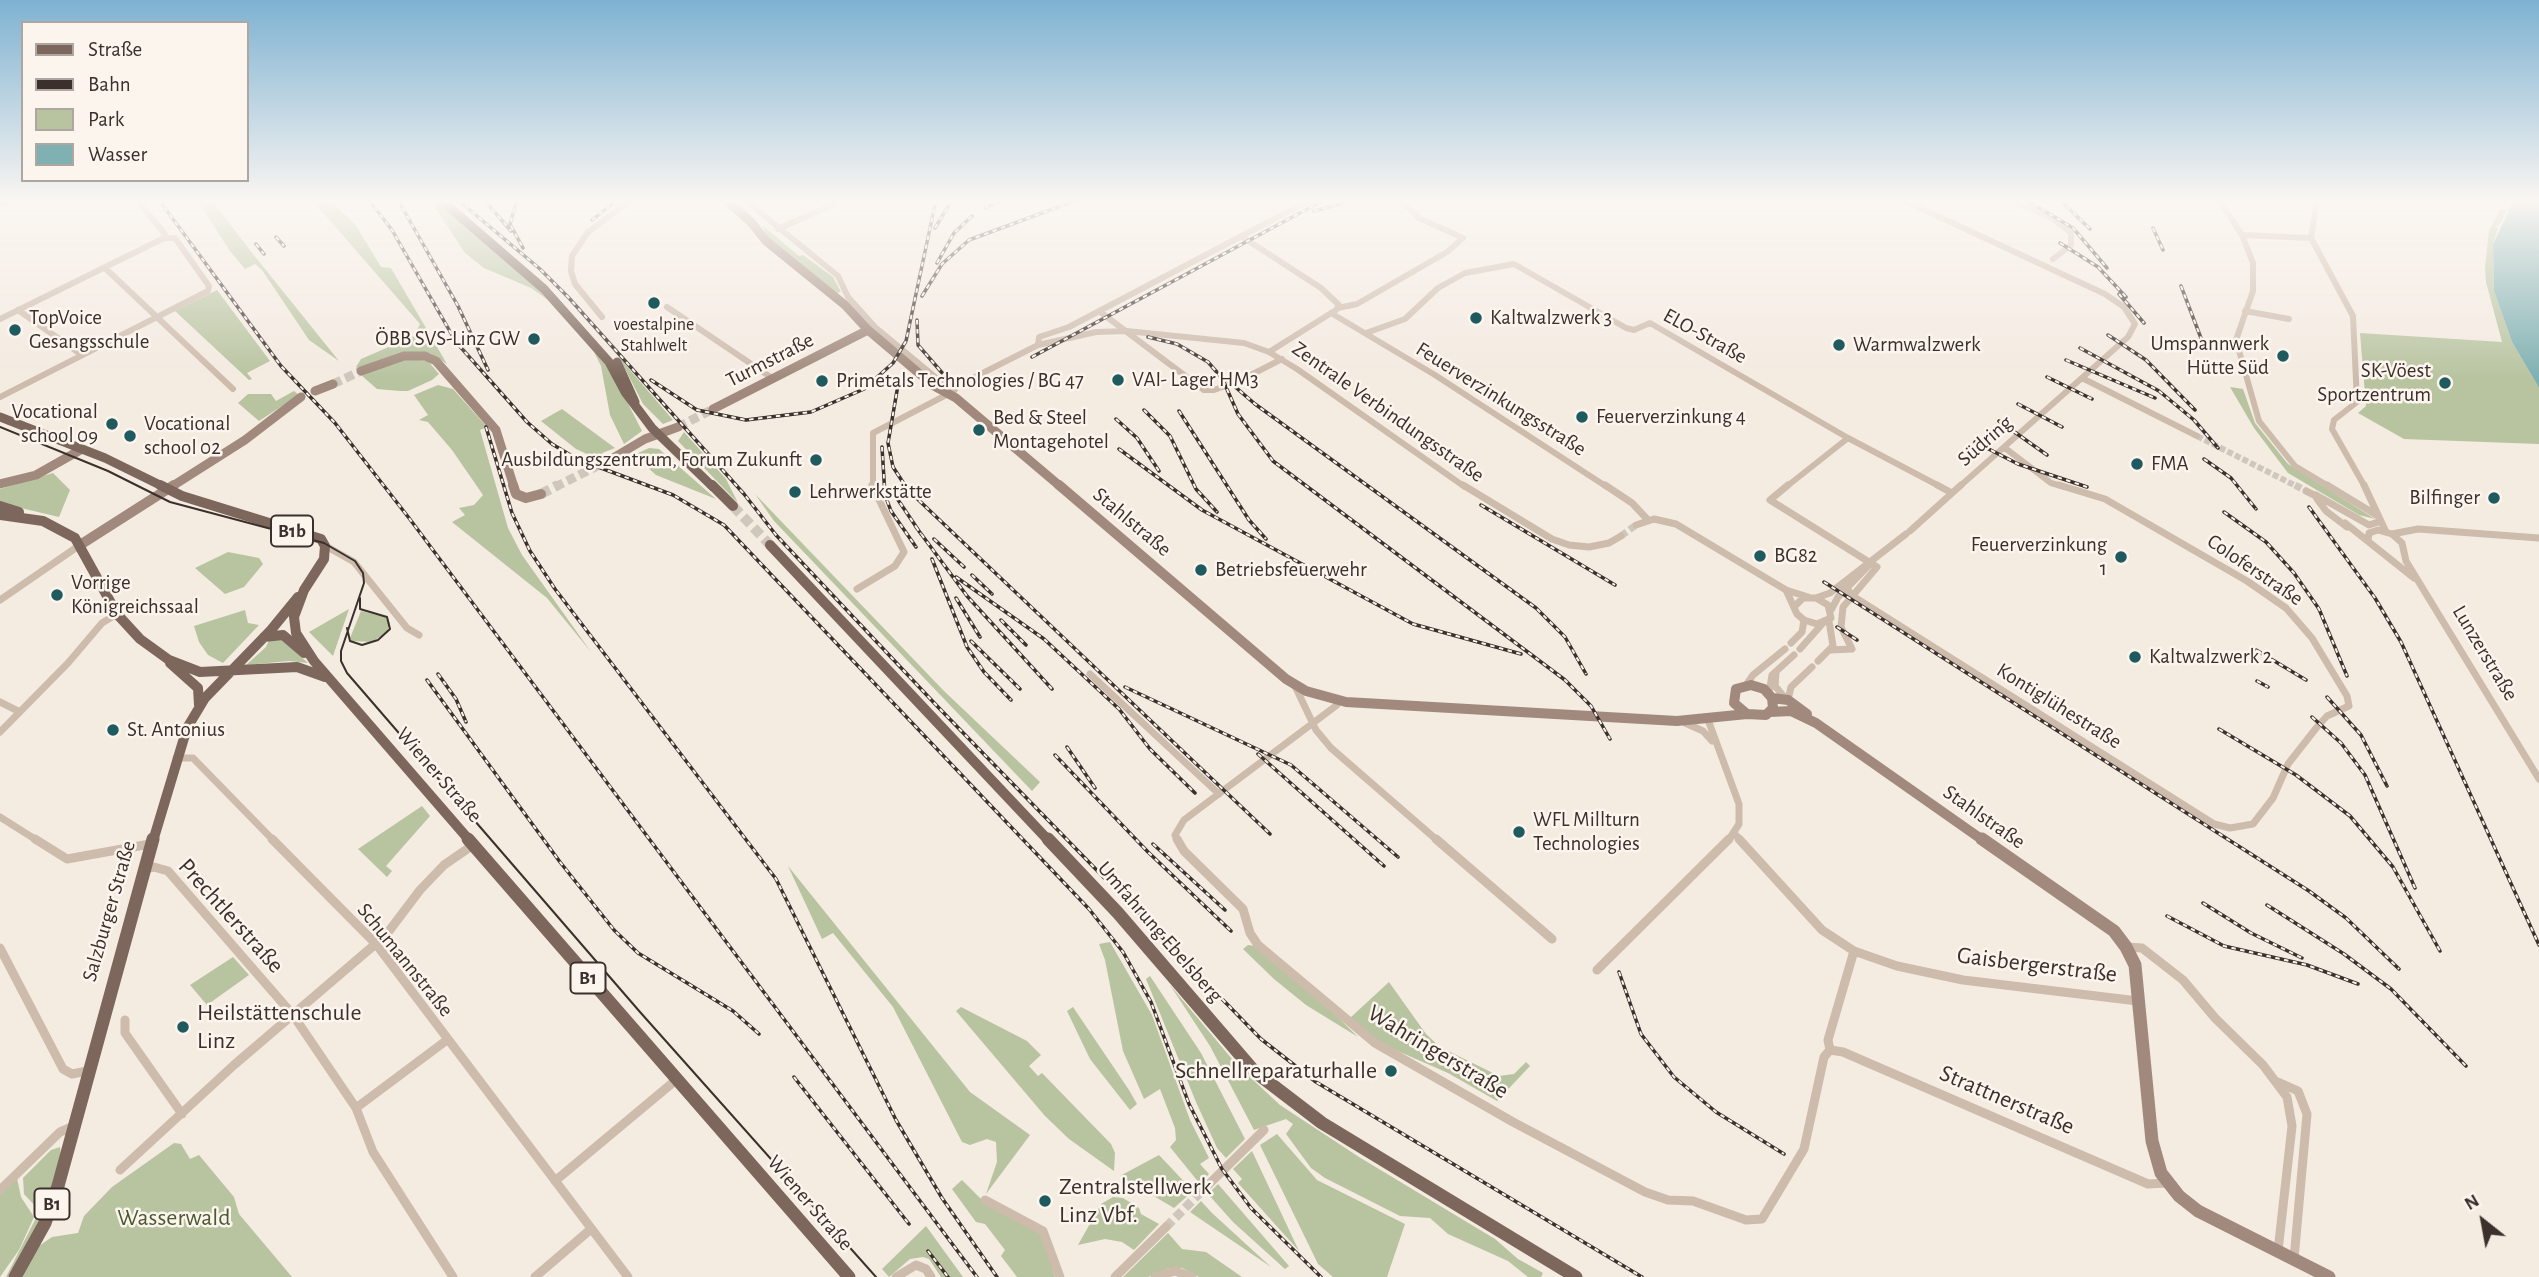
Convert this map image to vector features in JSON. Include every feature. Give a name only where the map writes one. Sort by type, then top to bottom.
[{"type":"main road","points":[[510,260],[544,289],[604,356],[659,435],[733,506]]},
{"type":"main road","points":[[520,260],[597,337],[622,370],[632,390],[635,404]]},
{"type":"main road","name":"B1b","points":[[0,417],[120,464],[166,489],[218,509],[317,538],[324,545]]},
{"type":"main road","points":[[0,506],[64,531],[80,544],[117,614],[141,639],[169,660],[200,671],[230,672]]},
{"type":"main road","points":[[0,514],[37,520]]},
{"type":"main road","name":"Wiener Straße","points":[[324,545],[324,559],[304,590],[294,617],[294,626],[314,661],[849,1277]]},
{"type":"main road","name":"Umfahrung Ebelsberg","points":[[770,545],[1118,913],[1254,1071],[1322,1124],[1576,1277]]},
{"type":"main road","name":"Salzburger Straße","points":[[15,1277],[45,1223],[176,758],[199,705],[264,637],[304,590]]},
{"type":"main road","name":"B1","points":[[264,637],[272,634],[286,637],[314,661]]},
{"type":"main road","points":[[169,660],[175,670],[198,688],[199,705]]},
{"type":"main road","name":"B1","points":[[230,672],[297,667],[328,679]]},
{"type":"street","points":[[0,319],[122,260]]},
{"type":"street","points":[[0,397],[209,289],[189,260]]},
{"type":"street","points":[[572,260],[572,278],[584,299],[602,317]]},
{"type":"street","name":"Stahlstraße","points":[[789,260],[872,328],[877,338],[934,386],[948,393],[1295,686],[1338,701],[1677,722],[1747,715]]},
{"type":"street","points":[[817,260],[838,276],[848,297],[872,328],[940,381],[959,383]]},
{"type":"street","points":[[1038,345],[1039,337],[1063,329],[1196,260]]},
{"type":"street","points":[[1277,260],[1328,293],[1339,304],[1338,308]]},
{"type":"street","points":[[1269,352],[1338,308],[1357,304],[1434,260]]},
{"type":"street","points":[[2031,260],[2045,266],[2053,260]]},
{"type":"street","points":[[2251,260],[2253,291],[2236,334],[2236,347],[2256,415],[2265,431],[2295,466],[2400,541],[2409,530]]},
{"type":"street","points":[[2323,260],[2353,316],[2357,402],[2338,416],[2332,429],[2374,502],[2382,528]]},
{"type":"street","name":"ELO-Straße","points":[[1366,333],[1405,319],[1438,288],[1465,273],[1509,263],[1626,328],[1634,330],[1650,323],[1848,438],[1952,494]]},
{"type":"street","name":"Südring","points":[[1778,669],[1828,618],[1847,589],[1871,562],[2005,448],[2134,328],[2134,320],[2112,298],[2045,266]]},
{"type":"street","points":[[105,268],[233,389]]},
{"type":"street","points":[[667,307],[772,378]]},
{"type":"street","points":[[18,310],[82,355]]},
{"type":"street","points":[[1099,311],[1204,390],[1239,381],[1282,359]]},
{"type":"street","points":[[2245,311],[2289,319]]},
{"type":"street","name":"Feuerverzinkungsstraße","points":[[1331,313],[1632,503],[1648,520]]},
{"type":"street","name":"Turmstraße","points":[[713,409],[872,328]]},
{"type":"street","name":"Zentrale Verbindungsstraße","points":[[858,589],[895,566],[904,552],[872,483],[872,436],[881,427],[957,389],[959,383],[1038,345],[1083,334],[1127,331],[1235,341],[1269,352],[1485,501],[1552,539],[1569,545],[1589,547],[1609,543],[1621,536]]},
{"type":"street","name":"Turmstraße","points":[[843,343],[864,337],[877,338]]},
{"type":"street","points":[[361,371],[404,356],[425,356],[436,360],[496,430],[516,494],[526,498],[541,494]]},
{"type":"street","points":[[2082,378],[2197,436]]},
{"type":"street","points":[[315,391],[332,384]]},
{"type":"street","points":[[0,600],[80,544],[255,433],[301,397]]},
{"type":"street","points":[[611,459],[632,452],[678,426]]},
{"type":"street","points":[[1848,438],[1770,500],[1871,562]]},
{"type":"street","name":"Coloferstraße","points":[[2005,448],[2052,483],[2105,499],[2225,568],[2286,608],[2312,638],[2347,696],[2349,706],[2327,716],[2317,727],[2288,764],[2273,798],[2253,824]]},
{"type":"street","points":[[0,484],[36,475],[82,449]]},
{"type":"street","points":[[2317,497],[2382,528]]},
{"type":"street","points":[[2317,497],[2347,520],[2359,534]]},
{"type":"street","points":[[2317,497],[2331,515],[2359,534]]},
{"type":"street","points":[[1636,525],[1648,520],[1662,520],[1688,530],[1786,590],[1812,598],[1828,618],[1834,638],[1830,650],[1791,687],[1787,700]]},
{"type":"street","points":[[2347,520],[2382,528],[2539,538]]},
{"type":"street","points":[[2368,540],[2369,533],[2382,528]]},
{"type":"street","name":"Lunzerstraße","points":[[2359,534],[2420,583]]},
{"type":"street","name":"Lunzerstraße","points":[[2400,541],[2420,583],[2539,779]]},
{"type":"street","points":[[324,545],[354,562],[407,628],[419,635]]},
{"type":"street","points":[[2380,550],[2391,554],[2403,550]]},
{"type":"street","name":"Südring","points":[[1795,606],[1799,600],[1847,589],[1875,573],[1877,567],[1871,562]]},
{"type":"street","name":"Südring","points":[[1840,620],[1847,589]]},
{"type":"street","name":"Kontiglühestraße","points":[[1847,589],[2214,824],[2230,828],[2253,824]]},
{"type":"street","points":[[1786,590],[1797,614],[1804,620],[1840,620],[1844,638],[1852,649],[1830,650]]},
{"type":"street","points":[[0,732],[102,623],[117,614]]},
{"type":"street","points":[[1746,685],[1753,675],[1802,632],[1804,620]]},
{"type":"street","points":[[1834,638],[1844,638]]},
{"type":"street","points":[[1778,669],[1775,686],[1787,700]]},
{"type":"street","points":[[1778,669],[1769,680],[1771,696],[1770,712],[1759,716],[1747,715],[1737,708],[1733,699],[1737,689],[1746,685],[1757,686],[1771,696],[1787,700]]},
{"type":"street","points":[[1090,674],[1219,794]]},
{"type":"street","points":[[1295,686],[1294,689],[1313,723],[1345,761],[1552,939]]},
{"type":"street","name":"Stahlstraße","points":[[1707,717],[1733,699]]},
{"type":"street","name":"Stahlstraße","points":[[1787,700],[2100,921],[2126,947],[2135,965],[2139,1001]]},
{"type":"street","name":"Wahringerstraße","points":[[1338,701],[1337,705],[1180,825],[1177,840],[1184,851],[1243,909],[1250,933],[1258,945],[1375,1043],[1513,1122],[1553,1140],[1645,1192],[1673,1200],[1693,1201],[1746,1220],[1762,1219],[1808,1141],[1824,1057],[1830,1050]]},
{"type":"street","points":[[0,702],[20,712]]},
{"type":"street","name":"Stahlstraße","points":[[1770,712],[1791,711],[1816,723]]},
{"type":"street","points":[[1597,970],[1735,834],[1739,824],[1739,804],[1707,717]]},
{"type":"street","points":[[1677,722],[1703,731],[1717,747]]},
{"type":"street","name":"Schumannstraße","points":[[176,758],[193,758],[376,944],[628,1277]]},
{"type":"street","points":[[0,817],[67,859],[150,844]]},
{"type":"street","name":"Gaisbergerstraße","points":[[1735,834],[1822,930],[1854,951],[1897,966],[1951,978],[2139,1001],[2153,1152],[2167,1183],[2198,1211],[2329,1277]]},
{"type":"street","points":[[120,1170],[376,944],[436,873],[474,845]]},
{"type":"street","name":"Prechtlerstraße","points":[[143,869],[154,867],[168,871],[293,1015],[356,1108],[373,1152],[453,1277]]},
{"type":"street","name":"Stahlstraße","points":[[2126,947],[2135,946],[2152,954],[2183,979],[2215,1018],[2278,1082],[2291,1107],[2292,1126],[2278,1251]]},
{"type":"street","points":[[0,948],[64,1069],[72,1074],[87,1071]]},
{"type":"street","points":[[1830,1050],[1828,1040],[1854,951]]},
{"type":"street","points":[[125,1020],[125,1033],[181,1114]]},
{"type":"street","points":[[356,1108],[447,1040]]},
{"type":"street","name":"Strattnerstraße","points":[[1830,1050],[1843,1052],[2148,1184],[2167,1183]]},
{"type":"street","points":[[555,1181],[676,1080]]},
{"type":"street","name":"Stahlstraße","points":[[2278,1082],[2298,1091],[2307,1114],[2294,1259]]},
{"type":"street","points":[[0,1190],[60,1132],[74,1126]]},
{"type":"street","points":[[1204,1189],[1264,1129]]},
{"type":"street","points":[[985,1200],[1043,1231],[1060,1277]]},
{"type":"street","points":[[1115,1277],[1166,1227]]},
{"type":"street","points":[[535,1277],[591,1229]]},
{"type":"street","points":[[896,1277],[916,1265],[926,1269],[931,1277]]},
{"type":"street","points":[[1155,1277],[1175,1271],[1192,1277]]},
{"type":"green space","points":[[237,260],[258,260],[339,361],[309,340],[262,270],[255,264],[245,269]]},
{"type":"green space","points":[[364,260],[377,260],[381,267],[391,268],[447,364],[430,353],[358,369],[356,367],[361,359],[414,336],[420,324]]},
{"type":"green space","points":[[473,260],[506,260],[548,300],[531,288],[484,268]]},
{"type":"green space","points":[[793,260],[809,260],[833,277],[841,292],[835,293]]},
{"type":"green space","name":"SK-Vöest Sportzentrum","points":[[2486,260],[2493,260],[2494,291],[2512,342],[2539,388],[2539,444],[2404,439],[2358,413],[2366,406],[2360,333],[2502,342],[2486,282]]},
{"type":"green space","points":[[217,290],[270,361],[247,373],[252,379],[249,380],[175,311]]},
{"type":"green space","points":[[592,348],[613,374],[642,431],[624,444],[610,415],[601,366]]},
{"type":"green space","points":[[618,355],[673,420],[663,424],[643,404]]},
{"type":"green space","points":[[408,358],[428,361],[439,374],[408,391],[377,389],[361,375]]},
{"type":"green space","points":[[438,385],[453,389],[487,427],[480,430],[508,528],[522,555],[591,652],[547,598],[452,522],[465,515],[459,508],[474,505],[483,495],[452,450],[428,422],[419,420],[428,415],[414,395]]},
{"type":"green space","points":[[2230,387],[2243,389],[2255,423],[2288,464],[2375,519],[2359,515],[2288,473],[2254,428]]},
{"type":"green space","points":[[294,391],[299,395],[259,421],[238,403],[248,394],[271,394],[276,401]]},
{"type":"green space","points":[[562,409],[615,448],[602,453],[614,466],[576,449],[541,421]]},
{"type":"green space","points":[[684,432],[726,479],[738,503],[678,441]]},
{"type":"green space","points":[[649,448],[659,449],[716,499],[656,475],[634,455]]},
{"type":"green space","points":[[53,473],[70,490],[59,517],[0,503],[0,489]]},
{"type":"green space","points":[[755,494],[944,691],[1040,782],[1032,791],[774,521]]},
{"type":"green space","points":[[228,552],[259,558],[263,564],[244,587],[225,594],[195,568]]},
{"type":"green space","points":[[349,609],[335,650],[333,656],[309,632]]},
{"type":"green space","points":[[245,610],[248,623],[259,625],[223,663],[208,655],[199,642],[194,626]]},
{"type":"green space","points":[[361,611],[386,617],[390,623],[387,632],[372,642],[351,641]]},
{"type":"green space","points":[[270,638],[281,639],[308,663],[289,661],[246,665],[266,647]]},
{"type":"green space","points":[[422,806],[430,816],[386,866],[392,871],[387,877],[358,849]]},
{"type":"green space","points":[[788,866],[970,1092],[1030,1135],[986,1194],[997,1162],[996,1142],[987,1139],[970,1145],[962,1142],[893,1007],[833,933],[822,939]]},
{"type":"green space","points":[[1110,942],[1152,1015],[1190,1120],[1209,1158],[1200,1164],[1209,1174],[1200,1184],[1170,1147],[1176,1140],[1175,1128],[1160,1089],[1144,1099],[1123,1051],[1105,960],[1099,944]]},
{"type":"green space","points":[[1248,945],[1255,946],[1312,992],[1358,1037],[1306,1005],[1274,979],[1243,949]]},
{"type":"green space","points":[[233,957],[249,975],[207,1005],[190,985]]},
{"type":"green space","points":[[1150,976],[1201,1053],[1245,1139],[1226,1158],[1217,1148],[1196,1102],[1146,979]]},
{"type":"green space","points":[[1389,982],[1426,1034],[1440,1047],[1499,1076],[1514,1074],[1526,1062],[1530,1066],[1497,1101],[1448,1073],[1377,1042],[1350,1018]]},
{"type":"green space","points":[[1170,985],[1237,1065],[1280,1105],[1359,1157],[1495,1239],[1518,1259],[1543,1273],[1541,1277],[1528,1277],[1508,1261],[1448,1234],[1430,1218],[1400,1216],[1325,1178],[1311,1168],[1286,1134],[1293,1124],[1286,1119],[1254,1130],[1210,1046]]},
{"type":"green space","points":[[961,1007],[1027,1041],[1041,1055],[1029,1066],[1038,1076],[1042,1073],[1111,1144],[1115,1153],[1114,1171],[1069,1139],[1045,1116],[956,1011]]},
{"type":"green space","points":[[1073,1007],[1137,1104],[1130,1110],[1090,1059],[1067,1011]]},
{"type":"green space","points":[[1277,1134],[1317,1180],[1405,1224],[1387,1277],[1333,1277],[1318,1264],[1260,1145]]},
{"type":"green space","name":"Wasserwald","points":[[174,1143],[181,1144],[190,1159],[199,1155],[234,1197],[239,1214],[292,1277],[19,1277],[36,1248],[52,1237],[78,1233],[84,1216],[112,1187]]},
{"type":"green space","points":[[60,1147],[61,1156],[43,1213],[10,1277],[6,1277],[37,1216],[37,1208],[24,1194],[23,1178],[51,1150]]},
{"type":"green space","points":[[1252,1151],[1299,1251],[1238,1183],[1242,1179],[1233,1169]]},
{"type":"green space","points":[[1159,1155],[1193,1191],[1174,1208],[1120,1176]]},
{"type":"green space","points":[[17,1178],[21,1197],[34,1217],[19,1250],[0,1277],[0,1194]]},
{"type":"green space","points":[[962,1180],[986,1204],[1038,1231],[1043,1238],[1055,1277],[1017,1277],[1001,1256],[1005,1250],[985,1224],[976,1222],[952,1189]]},
{"type":"green space","points":[[1218,1184],[1289,1266],[1285,1269],[1233,1222],[1208,1194]]},
{"type":"green space","points":[[1113,1197],[1123,1198],[1139,1208],[1141,1214],[1159,1224],[1134,1250],[1122,1242],[1105,1239],[1078,1245],[1101,1204]]},
{"type":"green space","points":[[1201,1201],[1212,1213],[1271,1267],[1190,1212]]},
{"type":"green space","points":[[926,1226],[963,1277],[941,1277],[929,1259],[923,1257],[910,1259],[889,1277],[882,1269]]},
{"type":"green space","points":[[1168,1233],[1182,1249],[1206,1252],[1242,1277],[1199,1277],[1182,1268],[1169,1268],[1148,1277],[1123,1277]]},
{"type":"water","points":[[2493,260],[2539,260],[2539,388],[2512,342],[2494,291]]},
{"type":"tunnel","points":[[333,384],[361,371]]},
{"type":"tunnel","points":[[678,427],[713,409]]},
{"type":"tunnel","points":[[2197,436],[2298,487]]},
{"type":"tunnel","points":[[555,487],[609,460]]},
{"type":"tunnel","points":[[541,494],[558,485]]},
{"type":"tunnel","points":[[2295,485],[2306,491]]},
{"type":"tunnel","points":[[733,506],[770,545]]},
{"type":"tunnel","points":[[1621,536],[1636,525]]},
{"type":"tunnel","points":[[1166,1227],[1204,1189]]},
{"type":"tram line","points":[[0,427],[108,471],[170,502],[324,543],[355,561],[363,573],[364,583],[348,631]]},
{"type":"tram line","points":[[348,631],[350,641],[362,645],[378,640],[390,629],[387,617],[360,609],[360,598]]},
{"type":"tram line","points":[[348,631],[341,651],[341,661],[347,673],[640,1012],[876,1277]]},
{"type":"railway","points":[[203,260],[281,366],[335,423],[409,518],[977,1277]]},
{"type":"railway","points":[[409,260],[456,342],[527,422],[552,444],[577,459],[673,495],[724,525],[1089,909],[1123,952],[1151,1002],[1189,1104],[1222,1169],[1251,1208],[1321,1277]]},
{"type":"railway","points":[[432,260],[458,306],[488,370]]},
{"type":"railway","points":[[529,260],[569,298],[744,494],[776,535],[938,707],[1261,1039],[1316,1082],[1642,1277]]},
{"type":"railway","points":[[651,380],[697,410],[746,420],[811,412],[864,389],[893,363],[906,341],[923,260]]},
{"type":"railway","points":[[922,296],[947,260]]},
{"type":"railway","points":[[1032,357],[1213,260]]},
{"type":"railway","points":[[2086,260],[2098,267],[2126,297]]},
{"type":"railway","points":[[2100,260],[2107,268]]},
{"type":"railway","points":[[2181,286],[2204,346]]},
{"type":"railway","points":[[2119,294],[2144,323]]},
{"type":"railway","points":[[917,320],[918,345],[944,375]]},
{"type":"railway","points":[[2108,335],[2146,360],[2195,410]]},
{"type":"railway","points":[[1148,337],[1177,344],[1208,362],[1222,378],[1238,414],[1273,461],[1565,680],[1591,706],[1610,739]]},
{"type":"railway","points":[[2080,348],[2159,391],[2194,420],[2218,448]]},
{"type":"railway","points":[[2066,360],[2155,398]]},
{"type":"railway","points":[[2047,377],[2092,399]]},
{"type":"railway","points":[[1226,379],[1255,404],[1536,608],[1565,637],[1586,674]]},
{"type":"railway","points":[[898,385],[888,443],[893,467],[908,490],[1270,834]]},
{"type":"railway","points":[[2018,404],[2062,427]]},
{"type":"railway","points":[[1144,410],[1170,436],[1196,489],[1217,512]]},
{"type":"railway","points":[[1179,411],[1249,520],[1266,539]]},
{"type":"railway","points":[[1116,419],[1137,438],[1159,471]]},
{"type":"railway","points":[[1999,421],[2047,455]]},
{"type":"railway","points":[[486,427],[512,513],[530,551],[555,589],[776,879],[896,1120],[942,1198],[997,1277]]},
{"type":"railway","points":[[1975,442],[2018,464],[2087,487]]},
{"type":"railway","points":[[882,447],[885,495],[891,511],[916,547]]},
{"type":"railway","points":[[1119,449],[1202,510],[1413,624],[1521,654]]},
{"type":"railway","points":[[2204,459],[2231,478],[2256,509]]},
{"type":"railway","points":[[890,488],[919,531]]},
{"type":"railway","points":[[1481,505],[1615,585]]},
{"type":"railway","points":[[2309,507],[2375,598],[2401,642],[2539,945]]},
{"type":"railway","points":[[2224,512],[2266,542],[2294,573],[2319,609],[2347,676]]},
{"type":"railway","points":[[916,527],[919,531]]},
{"type":"railway","points":[[919,531],[967,596],[1052,689]]},
{"type":"railway","points":[[934,539],[964,567]]},
{"type":"railway","points":[[932,559],[967,647],[984,672],[1011,700]]},
{"type":"railway","points":[[972,575],[992,594]]},
{"type":"railway","points":[[956,577],[1044,639],[1119,709],[1150,749],[1195,793]]},
{"type":"railway","points":[[1824,582],[2309,891],[2346,918],[2399,969]]},
{"type":"railway","points":[[956,598],[980,637]]},
{"type":"railway","points":[[1001,620],[1026,645]]},
{"type":"railway","points":[[1837,627],[1857,640]]},
{"type":"railway","points":[[971,641],[1020,689]]},
{"type":"railway","points":[[2256,650],[2306,680]]},
{"type":"railway","points":[[438,674],[456,699],[466,722]]},
{"type":"railway","points":[[427,680],[560,862],[614,930],[638,953],[733,1011],[759,1034]]},
{"type":"railway","points":[[2257,681],[2268,687]]},
{"type":"railway","points":[[1125,687],[1291,765],[1398,857]]},
{"type":"railway","points":[[2327,697],[2361,735],[2387,786]]},
{"type":"railway","points":[[2312,717],[2341,743],[2365,775],[2415,888]]},
{"type":"railway","points":[[2219,729],[2296,775],[2350,816],[2393,867],[2440,951]]},
{"type":"railway","points":[[1067,747],[1095,788]]},
{"type":"railway","points":[[1258,754],[1384,866]]},
{"type":"railway","points":[[1055,755],[1148,852],[1231,931]]},
{"type":"railway","points":[[1153,844],[1225,910]]},
{"type":"railway","points":[[2203,903],[2251,933],[2302,958]]},
{"type":"railway","points":[[2267,905],[2344,954],[2391,989],[2466,1066]]},
{"type":"railway","points":[[2167,916],[2224,946],[2307,965],[2358,984]]},
{"type":"railway","points":[[1619,972],[1641,1034],[1674,1077],[1716,1112],[1784,1154]]},
{"type":"railway","points":[[794,1077],[909,1224]]},
{"type":"railway","points":[[928,1251],[948,1277]]},
{"type":"place","name":"voestalpine Stahlwelt","points":[[654,303]]},
{"type":"place","name":"Kaltwalzwerk 3","points":[[1476,318]]},
{"type":"place","name":"TopVoice Gesangsschule","points":[[15,330]]},
{"type":"place","name":"ÖBB SVS-Linz GW","points":[[534,339]]},
{"type":"place","name":"Warmwalzwerk","points":[[1839,345]]},
{"type":"place","name":"Umspannwerk Hütte Süd","points":[[2283,356]]},
{"type":"place","name":"VAI- Lager HM3","points":[[1118,380]]},
{"type":"place","name":"Primetals Technologies / BG 47","points":[[822,381]]},
{"type":"place","name":"SK-Vöest Sportzentrum","points":[[2445,383]]},
{"type":"place","name":"Feuerverzinkung 4","points":[[1582,417]]},
{"type":"place","name":"Vocational school 09","points":[[112,424]]},
{"type":"place","name":"Bed & Steel Montagehotel","points":[[979,430]]},
{"type":"place","name":"Vocational school 02","points":[[130,436]]},
{"type":"place","name":"Ausbildungszentrum, Forum Zukunft","points":[[816,460]]},
{"type":"place","name":"FMA","points":[[2137,464]]},
{"type":"place","name":"Lehrwerkstätte","points":[[795,492]]},
{"type":"place","name":"Bilfinger","points":[[2494,498]]},
{"type":"place","name":"BG82","points":[[1760,556]]},
{"type":"place","name":"Feuerverzinkung 1","points":[[2121,557]]},
{"type":"place","name":"Betriebsfeuerwehr","points":[[1201,570]]},
{"type":"place","name":"Vorrige Königreichssaal","points":[[57,595]]},
{"type":"place","name":"Kaltwalzwerk 2","points":[[2135,657]]},
{"type":"place","name":"St. Antonius","points":[[113,730]]},
{"type":"place","name":"WFL Millturn Technologies","points":[[1519,832]]},
{"type":"place","name":"Heilstättenschule Linz","points":[[183,1027]]},
{"type":"place","name":"Schnellreparaturhalle","points":[[1391,1071]]},
{"type":"place","name":"Zentralstellwerk Linz Vbf.","points":[[1045,1201]]}]
